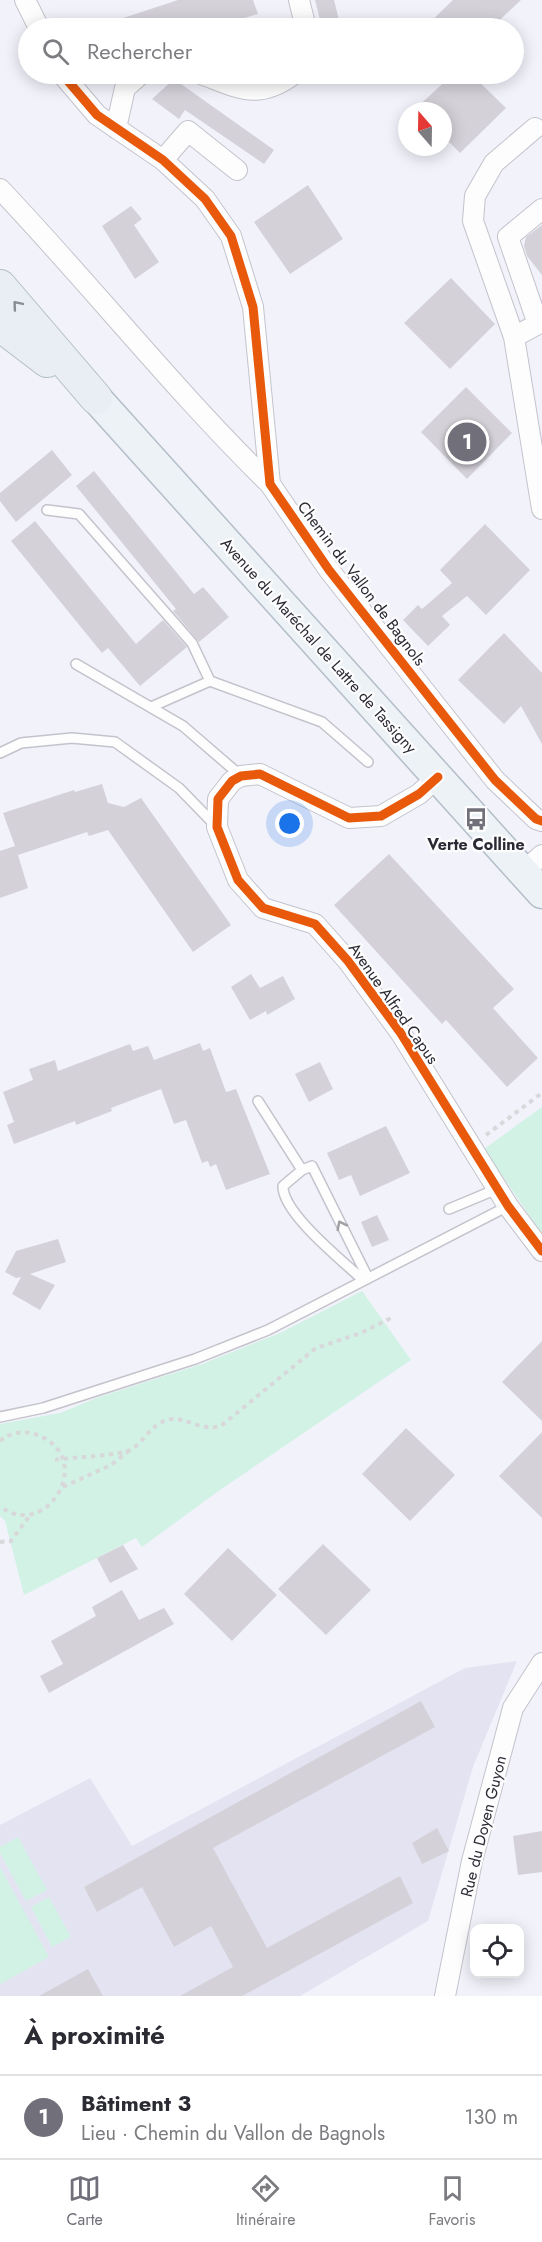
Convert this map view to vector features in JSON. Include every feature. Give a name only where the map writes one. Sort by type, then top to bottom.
[{"type":"highway","points":[[0,286],[96,398]]},
{"type":"highway","points":[[0,325],[96,398]]},
{"type":"main road","name":"Avenue du Maréchal de Lattre de Tassigny","points":[[96,398],[438,777],[536,873]]},
{"type":"street","points":[[26,0],[34,18]]},
{"type":"street","points":[[299,0],[304,18]]},
{"type":"street","name":"Chemin du Vallon de Bagnols","points":[[71,84],[97,115],[163,160],[205,199],[231,236],[254,307],[270,484],[329,570],[495,780],[536,819],[542,821]]},
{"type":"street","points":[[116,128],[125,88],[130,84]]},
{"type":"street","points":[[227,84],[246,91],[269,89],[277,84]]},
{"type":"street","points":[[535,128],[494,163],[476,196],[473,221],[514,337],[542,509]]},
{"type":"street","points":[[163,160],[188,131],[237,170]]},
{"type":"street","points":[[0,189],[231,445],[270,484]]},
{"type":"street","points":[[514,337],[538,324],[508,237],[542,209]]},
{"type":"street","points":[[242,776],[260,774],[349,818],[381,816],[419,794],[438,777]]},
{"type":"street","name":"Avenue Alfred Capus","points":[[242,776],[232,781],[218,799],[217,827],[238,880],[263,908],[315,924],[348,961],[400,1032],[508,1206],[542,1251]]},
{"type":"street","name":"Rue du Doyen Guyon","points":[[445,1996],[472,1861],[513,1708],[542,1663]]},
{"type":"lane","points":[[47,510],[79,514],[192,643],[210,681],[322,723],[368,762]]},
{"type":"lane","points":[[76,663],[183,726],[242,776]]},
{"type":"lane","points":[[151,707],[210,681]]},
{"type":"lane","points":[[0,753],[21,743],[72,738],[115,742],[179,788],[217,827]]},
{"type":"lane","points":[[258,1101],[302,1170]]},
{"type":"lane","points":[[312,1166],[365,1279],[315,1234],[287,1202],[283,1186],[302,1170],[312,1166]]},
{"type":"lane","points":[[449,1209],[497,1189]]},
{"type":"lane","points":[[0,1417],[43,1408],[195,1359],[268,1330],[508,1206]]},
{"type":"path","points":[[471,1146],[542,1093]]},
{"type":"path","points":[[63,1487],[111,1464],[131,1450],[153,1428],[168,1420],[179,1419],[208,1430],[221,1426],[316,1348],[361,1333],[391,1318]]},
{"type":"path","points":[[0,1441],[16,1433],[31,1433],[44,1437],[55,1446],[65,1468],[63,1487],[56,1500],[45,1509],[32,1514],[17,1514],[0,1506]]},
{"type":"path","points":[[54,1460],[131,1450]]},
{"type":"path","points":[[0,1542],[11,1541],[32,1514]]},
{"type":"shaded area","points":[[517,1661],[473,1767],[428,1921],[300,1996],[0,1996],[0,1825],[90,1778],[132,1846],[465,1668]]},
{"type":"green space","points":[[542,1107],[542,1234],[484,1149]]},
{"type":"green space","points":[[362,1291],[411,1360],[220,1490],[142,1547],[136,1538],[24,1595],[5,1521],[0,1516],[0,1424],[60,1413],[99,1397],[202,1364],[280,1333]]},
{"type":"green space","points":[[18,1837],[47,1890],[26,1901],[0,1853],[0,1847]]},
{"type":"green space","points":[[0,1867],[49,1957],[0,1984]]},
{"type":"green space","points":[[49,1897],[71,1937],[52,1947],[31,1907]]},
{"type":"building","points":[[178,0],[253,0],[258,14],[244,18],[123,18]]},
{"type":"building","points":[[315,0],[334,0],[338,18],[320,18]]},
{"type":"building","points":[[453,0],[521,0],[502,18],[434,18]]},
{"type":"building","points":[[168,84],[181,84],[274,150],[264,164],[185,110],[179,119],[152,99]]},
{"type":"building","points":[[442,84],[481,84],[506,108],[460,153],[452,145],[452,102],[423,102]]},
{"type":"building","points":[[308,185],[343,239],[290,274],[254,222]]},
{"type":"building","points":[[131,206],[142,219],[134,225],[159,262],[135,279],[102,226]]},
{"type":"building","points":[[542,225],[542,275],[527,256],[524,246],[526,237]]},
{"type":"building","points":[[451,278],[495,324],[450,369],[404,323]]},
{"type":"building","points":[[466,387],[512,433],[467,479],[421,432]]},
{"type":"building","points":[[52,450],[72,475],[16,522],[0,501],[0,493]]},
{"type":"building","points":[[94,471],[194,594],[203,587],[229,617],[199,642],[173,611],[176,609],[76,486]]},
{"type":"building","points":[[35,521],[136,644],[163,620],[187,647],[140,686],[108,648],[102,653],[11,541]]},
{"type":"building","points":[[485,524],[530,570],[486,615],[467,596],[442,616],[450,625],[428,646],[403,620],[418,605],[422,609],[452,583],[440,570]]},
{"type":"building","points":[[504,633],[542,673],[542,744],[521,706],[504,724],[458,680]]},
{"type":"building","points":[[102,784],[108,803],[124,807],[141,798],[231,925],[193,952],[108,830],[89,836],[87,832],[18,855],[28,888],[0,898],[0,851],[15,846],[3,813],[74,790],[75,792]]},
{"type":"building","points":[[389,854],[514,989],[493,1008],[538,1058],[507,1087],[446,1020],[442,1024],[334,905]]},
{"type":"building","points":[[251,974],[260,988],[283,976],[295,999],[267,1015],[266,1011],[250,1020],[231,987]]},
{"type":"building","points":[[200,1043],[203,1051],[210,1048],[226,1092],[236,1089],[270,1174],[226,1190],[216,1164],[210,1167],[208,1161],[202,1163],[186,1120],[174,1124],[161,1089],[111,1108],[112,1111],[76,1125],[75,1121],[14,1144],[7,1125],[14,1122],[3,1092],[33,1080],[29,1069],[55,1060],[58,1071],[130,1044],[133,1051],[148,1046],[154,1060]]},
{"type":"building","points":[[320,1062],[333,1089],[309,1102],[295,1074]]},
{"type":"building","points":[[386,1126],[410,1173],[360,1196],[351,1175],[339,1180],[327,1153]]},
{"type":"building","points":[[377,1215],[389,1240],[372,1247],[361,1222]]},
{"type":"building","points":[[58,1239],[66,1262],[30,1274],[55,1285],[40,1310],[12,1294],[21,1277],[16,1278],[5,1272],[16,1251]]},
{"type":"building","points":[[542,1341],[542,1421],[502,1382]]},
{"type":"building","points":[[406,1428],[455,1475],[410,1521],[362,1474]]},
{"type":"building","points":[[542,1432],[542,1518],[499,1476]]},
{"type":"building","points":[[323,1544],[371,1590],[326,1635],[278,1589]]},
{"type":"building","points":[[123,1545],[138,1569],[110,1583],[97,1558]]},
{"type":"building","points":[[228,1548],[277,1595],[232,1641],[184,1594]]},
{"type":"building","points":[[122,1590],[139,1620],[164,1608],[174,1624],[49,1693],[40,1676],[63,1664],[51,1641],[96,1616],[92,1607]]},
{"type":"building","points":[[421,1701],[435,1727],[213,1848],[267,1948],[400,1876],[413,1903],[242,1996],[180,1996],[233,1967],[211,1926],[174,1947],[142,1887],[97,1912],[84,1887]]},
{"type":"building","points":[[437,1828],[449,1851],[422,1864],[412,1843]]},
{"type":"building","points":[[542,1831],[542,1872],[518,1875],[513,1836]]},
{"type":"building","points":[[88,1969],[103,1996],[39,1996]]},
{"type":"cycle path","points":[[71,84],[97,115],[163,160],[205,199],[231,236],[253,307],[270,484],[329,570],[495,780],[536,819],[542,821]]},
{"type":"cycle path","points":[[438,777],[419,794],[381,816],[349,818],[260,774],[241,776],[232,781],[218,799],[217,827],[238,880],[263,908],[315,924],[348,961],[400,1032],[508,1206],[542,1251]]},
{"type":"place","name":"Bâtiment 3","points":[[467,442]]},
{"type":"place","name":"Verte Colline","points":[[476,819]]}]
